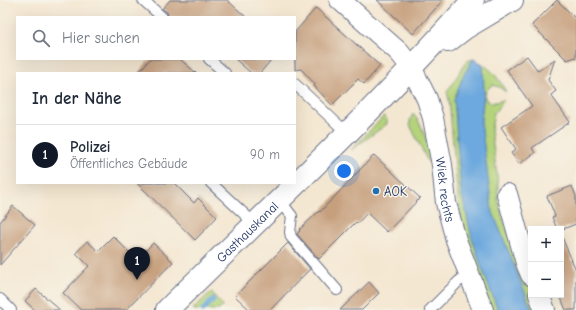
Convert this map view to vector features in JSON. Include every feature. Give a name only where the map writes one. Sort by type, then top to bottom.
[{"type":"street","name":"Wiek rechts","points":[[340,0],[399,52],[411,67],[427,99],[433,118],[442,165],[446,204],[456,240],[483,310]]},
{"type":"street","points":[[411,67],[436,42],[473,0]]},
{"type":"street","points":[[411,67],[465,28],[512,0]]},
{"type":"street","name":"Gasthauskanal","points":[[296,183],[411,67]]},
{"type":"street","name":"Gasthauskanal","points":[[167,310],[295,184]]},
{"type":"street","points":[[507,194],[528,268]]},
{"type":"street","points":[[540,298],[545,310]]},
{"type":"lane","points":[[143,0],[161,16]]},
{"type":"lane","points":[[210,60],[224,72]]},
{"type":"lane","points":[[296,85],[347,133]]},
{"type":"lane","points":[[212,184],[255,224]]},
{"type":"lane","points":[[279,200],[292,216],[290,232],[291,237],[337,290]]},
{"type":"lane","points":[[430,310],[459,281],[469,274]]},
{"type":"lane","points":[[0,299],[11,310]]},
{"type":"green space","points":[[473,59],[484,65],[492,72],[506,92],[499,87],[492,85],[486,91],[485,99],[491,103],[504,100],[494,113],[491,130],[498,183],[498,200],[503,219],[528,278],[528,298],[533,298],[541,310],[491,310],[467,242],[459,210],[447,92],[467,61]]},
{"type":"green space","points":[[413,114],[420,124],[425,136],[431,160],[429,162],[410,125],[410,120]]},
{"type":"green space","points":[[384,116],[387,120],[387,124],[351,150]]},
{"type":"green space","points":[[211,292],[223,306],[219,310],[193,309]]},
{"type":"water","points":[[473,59],[483,64],[484,92],[481,122],[492,210],[532,310],[498,310],[472,238],[461,192],[454,100],[463,76]]},
{"type":"building","points":[[170,0],[227,0],[245,16],[168,16],[167,12],[162,9]]},
{"type":"building","points":[[377,0],[443,0],[413,34]]},
{"type":"building","points":[[557,0],[576,19],[576,57],[567,60],[532,25]]},
{"type":"building","points":[[316,8],[380,66],[364,84],[358,79],[332,105],[314,86],[315,84],[301,69],[295,70],[296,31]]},
{"type":"building","points":[[527,56],[538,71],[555,59],[548,80],[556,91],[551,95],[570,122],[532,148],[535,153],[519,164],[511,153],[516,149],[501,127],[532,106],[507,70]]},
{"type":"building","points":[[149,60],[181,60],[195,72],[139,72]]},
{"type":"building","points":[[236,60],[271,60],[261,72],[250,72]]},
{"type":"building","name":"AOK","points":[[374,155],[420,198],[387,232],[367,213],[319,259],[297,234],[300,231],[299,230],[319,211],[320,212]]},
{"type":"building","points":[[138,184],[175,184],[194,203],[198,198],[217,217],[195,240]]},
{"type":"building","points":[[572,186],[576,196],[576,224],[564,229],[564,226],[556,226],[552,217],[555,216],[547,196]]},
{"type":"building","points":[[13,206],[35,225],[0,265],[0,222]]},
{"type":"building","points":[[113,236],[137,260],[153,243],[173,262],[126,310],[81,310],[63,293],[89,266],[76,253],[87,241],[98,251]]},
{"type":"building","points":[[564,242],[576,270],[576,310],[566,310],[561,298],[564,298]]},
{"type":"building","points":[[288,243],[310,269],[270,310],[250,310],[235,296]]},
{"type":"building","points":[[369,282],[379,293],[362,310],[340,310]]},
{"type":"building","points":[[36,289],[60,310],[35,310],[25,301]]},
{"type":"waterway","points":[[203,310],[213,300]]},
{"type":"place","name":"AOK","points":[[376,191]]},
{"type":"place","name":"Polizei","points":[[137,280]]}]
